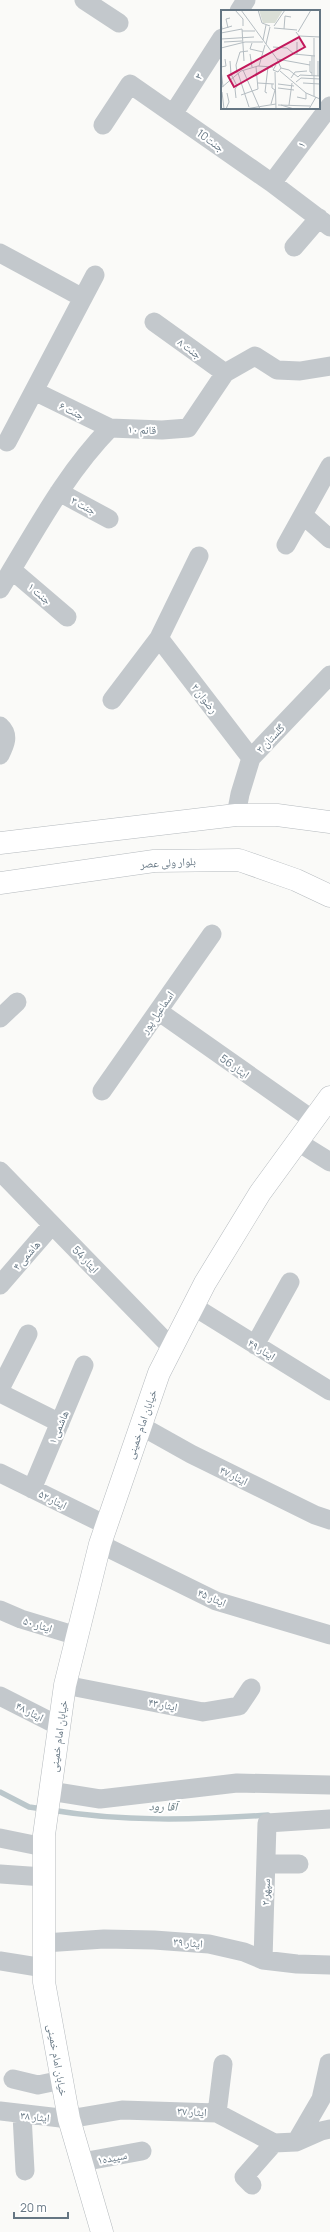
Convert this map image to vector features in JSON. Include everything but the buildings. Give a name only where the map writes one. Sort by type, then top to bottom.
[{"type":"main road","points":[[0,843],[236,815],[276,815],[330,822]]},
{"type":"main road","name":"بلوار ولی عصر","points":[[0,883],[162,860],[239,860],[296,880],[330,896]]},
{"type":"main road","points":[[296,880],[323,884],[330,883]]},
{"type":"main road","name":"خیابان امام خمینی","points":[[102,2232],[69,2119],[44,1982],[44,1841],[65,1684],[103,1534],[159,1373],[193,1306],[260,1193],[330,1097]]},
{"type":"street","points":[[84,0],[119,23]]},
{"type":"street","points":[[240,10],[246,0]]},
{"type":"street","name":"۳","points":[[174,114],[221,40]]},
{"type":"street","name":"جنت10","points":[[103,126],[130,84],[272,183],[324,223]]},
{"type":"street","name":"۱","points":[[272,183],[330,106]]},
{"type":"street","points":[[294,247],[324,223]]},
{"type":"street","points":[[0,253],[83,298]]},
{"type":"street","points":[[7,442],[95,275]]},
{"type":"street","name":"جنت ۸","points":[[154,322],[225,373]]},
{"type":"street","name":"قائم ۱۰","points":[[110,428],[162,430],[188,428],[225,373],[255,356],[277,370],[300,371],[330,366]]},
{"type":"street","name":"جنت ۶","points":[[34,391],[110,428]]},
{"type":"street","points":[[0,589],[59,492],[87,451],[110,428]]},
{"type":"street","points":[[286,545],[330,466]]},
{"type":"street","name":"جنت ۳","points":[[59,492],[109,519]]},
{"type":"street","points":[[303,515],[330,540]]},
{"type":"street","points":[[112,700],[159,638],[199,556]]},
{"type":"street","name":"جنت ۱","points":[[12,570],[67,617]]},
{"type":"street","name":"رضوان ۲","points":[[159,638],[251,758]]},
{"type":"street","name":"گلستان ۳","points":[[236,815],[240,794],[251,758],[330,675]]},
{"type":"street","points":[[0,726],[4,730],[6,738],[0,755]]},
{"type":"street","name":"اسماعیل پور","points":[[102,1091],[212,934]]},
{"type":"street","points":[[0,1018],[17,1002]]},
{"type":"street","name":"ایثار 56","points":[[158,1011],[313,1120]]},
{"type":"street","points":[[298,1142],[330,1162]]},
{"type":"street","name":"ایثار 54","points":[[0,1171],[172,1348]]},
{"type":"street","name":"هاشمی ۴","points":[[0,1285],[52,1225]]},
{"type":"street","points":[[255,1345],[290,1282]]},
{"type":"street","name":"ایثار ۴۹","points":[[193,1306],[330,1391]]},
{"type":"street","points":[[0,1389],[28,1334]]},
{"type":"street","name":"هاشمی ۱","points":[[32,1489],[84,1365]]},
{"type":"street","points":[[0,1393],[60,1423]]},
{"type":"street","name":"ایثار ۴۷","points":[[140,1426],[288,1502],[330,1520]]},
{"type":"street","name":"ایثار ۵۲","points":[[0,1473],[32,1489],[103,1534]]},
{"type":"street","name":"ایثار ۴۵","points":[[103,1534],[216,1601],[330,1635]]},
{"type":"street","name":"ایثار ۵۰","points":[[0,1610],[21,1619],[77,1636]]},
{"type":"street","name":"ایثار ۴۳","points":[[65,1684],[203,1712],[239,1706],[251,1688]]},
{"type":"street","name":"ایثار ۴۸","points":[[0,1696],[59,1726]]},
{"type":"street","points":[[50,1791],[100,1799],[237,1783],[330,1785]]},
{"type":"street","name":"سپهر ۲","points":[[263,1960],[268,1823],[330,1819]]},
{"type":"street","points":[[0,1838],[44,1841]]},
{"type":"street","points":[[266,1864],[300,1864]]},
{"type":"street","points":[[0,1874],[44,1877]]},
{"type":"street","name":"ایثار ۳۹","points":[[44,1943],[104,1939],[154,1940],[209,1944],[244,1952],[263,1960],[297,1964],[330,1965]]},
{"type":"street","points":[[0,1961],[44,1968]]},
{"type":"street","points":[[296,2142],[321,2099],[329,2063]]},
{"type":"street","points":[[217,2113],[223,2064]]},
{"type":"street","points":[[13,2079],[38,2085],[62,2080]]},
{"type":"street","name":"ایثار ۳۷","points":[[69,2119],[122,2110],[217,2113],[274,2143]]},
{"type":"street","name":"ایثار ۳۸","points":[[0,2111],[22,2115],[69,2119]]},
{"type":"street","points":[[22,2115],[25,2171]]},
{"type":"street","points":[[252,2185],[244,2177],[274,2143],[296,2142],[321,2130],[330,2129]]},
{"type":"street","name":"سپیده۱","points":[[82,2162],[142,2151]]},
{"type":"waterway","name":"آقا رود","points":[[0,1792],[29,1807],[43,1809]]},
{"type":"waterway","name":"آقا رود","points":[[51,1810],[105,1817],[159,1819],[268,1815]]}]
